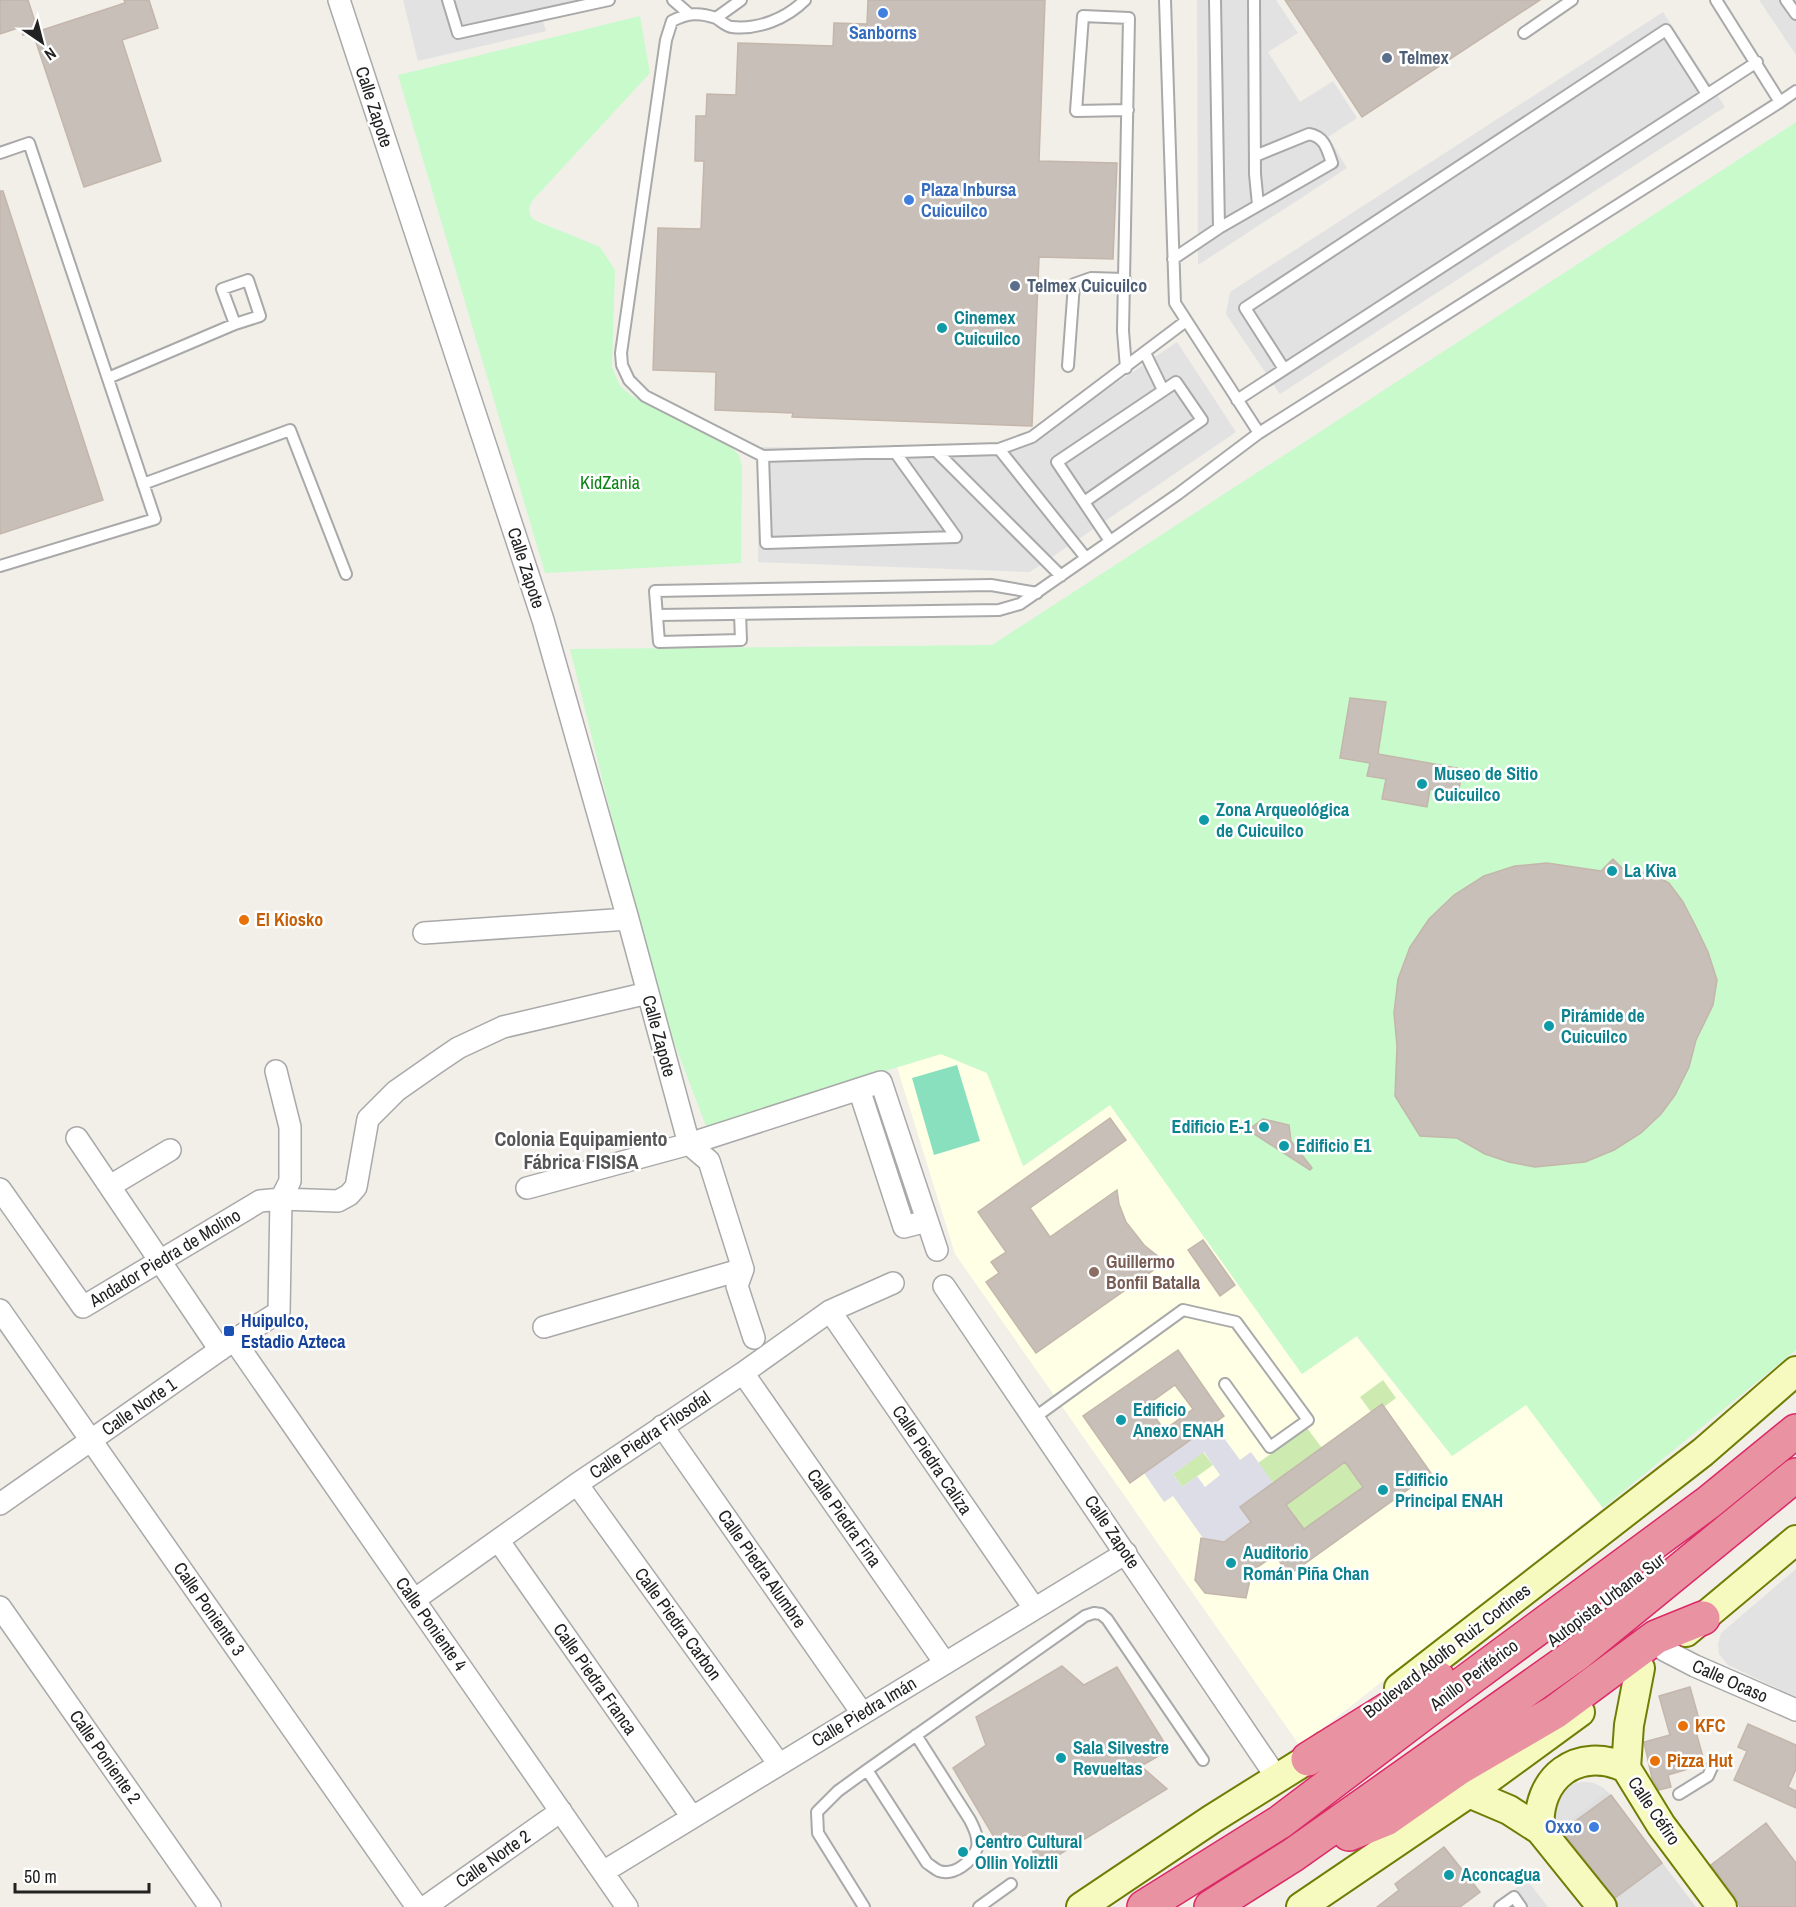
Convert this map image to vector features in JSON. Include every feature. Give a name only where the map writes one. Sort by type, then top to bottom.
[{"type":"highway","name":"Anillo Periférico","points":[[1144,1907],[1280,1822],[1709,1502],[1796,1431]]},
{"type":"highway","name":"Autopista Urbana Sur","points":[[1172,1907],[1415,1742],[1700,1530],[1796,1448]]},
{"type":"highway","name":"Autopista Urbana Sur","points":[[1211,1907],[1302,1849],[1577,1654],[1796,1475]]},
{"type":"highway","points":[[1251,1907],[1796,1502]]},
{"type":"highway","points":[[1308,1759],[1638,1553]]},
{"type":"highway","points":[[1348,1834],[1386,1819],[1459,1768],[1555,1712],[1656,1637],[1703,1618]]},
{"type":"main road","name":"Boulevard Adolfo Ruiz Cortines","points":[[1081,1907],[1212,1819],[1308,1759],[1704,1452],[1796,1371]]},
{"type":"main road","points":[[1301,1907],[1469,1793],[1640,1668],[1796,1540]]},
{"type":"main road","name":"Calle Céfiro","points":[[1640,1668],[1629,1725],[1626,1768],[1662,1824],[1722,1907]]},
{"type":"main road","points":[[1540,1830],[1539,1817],[1544,1793],[1560,1773],[1592,1760],[1615,1763],[1626,1768]]},
{"type":"main road","points":[[1469,1793],[1509,1810],[1540,1830],[1602,1907]]},
{"type":"street","name":"Calle Zapote","points":[[339,0],[543,620],[628,919],[688,1144]]},
{"type":"street","points":[[424,933],[628,919]]},
{"type":"street","name":"Andador Piedra de Molino","points":[[0,1189],[83,1307],[260,1201],[281,1198],[338,1201],[349,1195],[356,1187],[368,1119],[396,1091],[458,1048],[502,1027],[648,993]]},
{"type":"street","points":[[276,1071],[290,1127],[290,1181],[281,1198]]},
{"type":"street","points":[[527,1188],[688,1144],[859,1089],[904,1227],[927,1221],[937,1250]]},
{"type":"street","name":"Calle Poniente 4","points":[[77,1138],[160,1260],[227,1345],[414,1600],[627,1907]]},
{"type":"street","points":[[688,1144],[709,1161],[743,1269],[737,1286],[754,1338]]},
{"type":"street","points":[[110,1186],[170,1150]]},
{"type":"street","name":"Calle Norte 1","points":[[0,1504],[227,1345],[279,1312],[281,1198]]},
{"type":"street","points":[[544,1327],[743,1269]]},
{"type":"street","name":"Calle Piedra Filosofal","points":[[414,1600],[577,1484],[743,1373],[830,1311],[893,1283]]},
{"type":"street","name":"Calle Zapote","points":[[944,1286],[1277,1778]]},
{"type":"street","name":"Calle Poniente 3","points":[[0,1310],[417,1907]]},
{"type":"street","name":"Calle Piedra Caliza","points":[[830,1311],[1034,1608]]},
{"type":"street","name":"Calle Piedra Fina","points":[[743,1373],[945,1663]]},
{"type":"street","name":"Calle Piedra Alumbre","points":[[662,1426],[862,1713]]},
{"type":"street","name":"Calle Piedra Carbon","points":[[577,1484],[779,1764]]},
{"type":"street","name":"Calle Piedra Franca","points":[[498,1540],[692,1817]]},
{"type":"street","name":"Calle Piedra Imán","points":[[603,1872],[1126,1553]]},
{"type":"street","name":"Calle Poniente 2","points":[[0,1607],[210,1907]]},
{"type":"street","name":"Calle Ocaso","points":[[1664,1650],[1796,1710]]},
{"type":"street","name":"Calle Norte 2","points":[[424,1907],[561,1811]]},
{"type":"lane","points":[[448,0],[458,33],[609,0]]},
{"type":"lane","points":[[673,0],[688,13]]},
{"type":"lane","points":[[716,18],[741,0]]},
{"type":"lane","points":[[805,0],[785,16],[760,26],[730,28],[716,18],[704,14],[688,13],[672,21],[666,40],[621,353],[622,365],[629,380],[645,396],[763,456],[999,449],[1032,437],[1186,321]]},
{"type":"lane","points":[[1165,0],[1175,303],[1259,433]]},
{"type":"lane","points":[[1215,0],[1219,228]]},
{"type":"lane","points":[[1254,0],[1255,156],[1258,205]]},
{"type":"lane","points":[[1524,33],[1572,0]]},
{"type":"lane","points":[[1716,0],[1780,102]]},
{"type":"lane","points":[[1786,0],[1796,14]]},
{"type":"lane","points":[[1126,368],[1124,331],[1128,110],[1129,18],[1083,16],[1076,111],[1128,110]]},
{"type":"lane","points":[[1284,369],[1245,308],[1666,30],[1707,94]]},
{"type":"lane","points":[[1237,400],[1757,62]]},
{"type":"lane","points":[[658,615],[999,610],[1020,604],[1178,494],[1259,433],[1796,91]]},
{"type":"lane","points":[[1173,260],[1219,228],[1332,163],[1322,139],[1309,134],[1255,156]]},
{"type":"lane","points":[[0,153],[29,143],[155,519],[0,566]]},
{"type":"lane","points":[[1068,366],[1074,284],[1091,278],[1125,279]]},
{"type":"lane","points":[[108,378],[235,324]]},
{"type":"lane","points":[[1145,353],[1163,390]]},
{"type":"lane","points":[[1084,502],[1202,420],[1176,382],[1057,462],[1110,541]]},
{"type":"lane","points":[[144,483],[290,430],[346,574]]},
{"type":"lane","points":[[999,449],[1086,558]]},
{"type":"lane","points":[[936,451],[1061,576]]},
{"type":"lane","points":[[763,456],[766,543],[956,537],[895,452]]},
{"type":"lane","points":[[740,614],[741,640],[659,642],[655,591],[991,585],[1037,593]]},
{"type":"lane","points":[[1034,1418],[1183,1310],[1236,1322],[1308,1420],[1270,1447],[1225,1384]]},
{"type":"lane","points":[[864,1907],[818,1833],[816,1812],[867,1770],[1085,1616],[1094,1613],[1101,1614],[1203,1760]]},
{"type":"lane","points":[[867,1770],[927,1863],[939,1871],[952,1872],[969,1861],[977,1847],[976,1833],[916,1735]]},
{"type":"lane","points":[[1679,1794],[1708,1776],[1713,1766]]},
{"type":"lane","points":[[979,1907],[1011,1884]]},
{"type":"lane","points":[[1500,1907],[1514,1897],[1521,1907]]},
{"type":"shaded area","points":[[403,0],[584,0],[539,10],[546,31],[418,61]]},
{"type":"shaded area","points":[[1197,0],[1276,0],[1298,33],[1268,52],[1300,102],[1333,81],[1357,118],[1328,137],[1347,168],[1198,265]]},
{"type":"shaded area","points":[[1759,0],[1796,0],[1796,55]]},
{"type":"shaded area","points":[[1663,12],[1725,107],[1280,394],[1226,314],[1230,292]]},
{"type":"shaded area","points":[[1177,342],[1236,432],[1030,572],[758,562],[760,447],[1017,450]]},
{"type":"shaded area","points":[[941,1054],[987,1073],[1024,1166],[1110,1105],[1302,1374],[1356,1336],[1452,1456],[1526,1404],[1603,1508],[1300,1746],[955,1254],[897,1067]]},
{"type":"shaded area","points":[[1213,1423],[1240,1460],[1251,1452],[1273,1483],[1251,1522],[1224,1542],[1203,1538],[1173,1496],[1164,1502],[1144,1473]],"holes":[[[1204,1452],[1220,1475],[1205,1487],[1197,1476],[1182,1487],[1173,1474]]]},
{"type":"shaded area","points":[[1796,1569],[1796,1697],[1728,1665],[1719,1654],[1718,1644],[1721,1633]]},
{"type":"shaded area","points":[[1583,1782],[1602,1787],[1611,1795],[1696,1907],[1614,1907],[1559,1833],[1554,1822],[1573,1784]]},
{"type":"shaded area","points":[[1583,1782],[1593,1783],[1607,1791],[1557,1830],[1552,1806],[1564,1789]]},
{"type":"shaded area","points":[[1527,1880],[1548,1907],[1491,1907]]},
{"type":"green space","name":"KidZania","points":[[640,16],[650,73],[532,201],[529,209],[534,220],[600,247],[615,270],[612,367],[620,386],[632,396],[730,446],[739,455],[742,467],[741,563],[545,573],[398,75]]},
{"type":"green space","name":"Zona Arqueológica de Cuicuilco","points":[[1796,122],[1796,1350],[1603,1508],[1526,1405],[1452,1456],[1357,1336],[1302,1374],[1110,1105],[1023,1166],[987,1073],[941,1054],[706,1126],[655,992],[570,649],[992,645]]},
{"type":"green space","points":[[957,1065],[980,1141],[934,1155],[912,1078]]},
{"type":"green space","points":[[1383,1380],[1396,1398],[1384,1407],[1371,1412],[1360,1397]]},
{"type":"green space","points":[[1307,1428],[1322,1448],[1273,1483],[1258,1463]]},
{"type":"green space","points":[[1203,1452],[1213,1465],[1182,1487],[1173,1474]]},
{"type":"green space","points":[[1345,1462],[1363,1487],[1304,1529],[1286,1505]]},
{"type":"building","points":[[0,0],[28,0],[38,31],[23,35],[21,27],[0,34]]},
{"type":"building","points":[[124,0],[149,0],[158,28],[122,40],[161,161],[84,187],[33,33],[125,3]]},
{"type":"building","name":"Plaza Inbursa Cuicuilco","points":[[868,0],[1045,0],[1039,161],[1117,163],[1113,259],[1039,257],[1032,426],[792,417],[793,413],[715,410],[716,372],[653,370],[658,228],[701,229],[704,161],[695,161],[696,116],[706,116],[707,94],[736,95],[738,43],[833,46],[834,23],[867,24]]},
{"type":"building","name":"Telmex","points":[[1285,0],[1540,0],[1362,117]]},
{"type":"building","points":[[0,191],[3,191],[103,500],[0,534]]},
{"type":"building","points":[[1350,698],[1386,702],[1378,754],[1463,769],[1458,794],[1430,789],[1427,807],[1382,799],[1386,779],[1367,776],[1370,763],[1340,758]]},
{"type":"building","name":"Pirámide de Cuicuilco","points":[[1613,859],[1627,873],[1649,872],[1669,883],[1683,902],[1697,929],[1708,952],[1717,980],[1713,1005],[1696,1040],[1689,1067],[1675,1095],[1661,1114],[1641,1133],[1614,1150],[1585,1162],[1535,1167],[1485,1154],[1457,1138],[1420,1136],[1395,1096],[1397,1046],[1394,1013],[1398,979],[1410,947],[1429,919],[1454,895],[1484,876],[1515,866],[1547,863],[1601,871]]},
{"type":"building","points":[[1110,1118],[1126,1140],[1030,1208],[1050,1237],[1117,1190],[1119,1204],[1126,1222],[1144,1245],[1165,1262],[1036,1353],[986,1282],[999,1273],[991,1262],[1006,1252],[978,1212]]},
{"type":"building","points":[[1263,1119],[1289,1125],[1291,1141],[1312,1168],[1310,1170],[1248,1130]]},
{"type":"building","points":[[1203,1240],[1235,1285],[1220,1296],[1188,1250]]},
{"type":"building","name":"Edificio Anexo ENAH","points":[[1178,1350],[1224,1416],[1130,1483],[1083,1416]],"holes":[[[1175,1385],[1193,1409],[1164,1430],[1147,1405]]]},
{"type":"building","name":"Edificio Principal ENAH","points":[[1382,1404],[1431,1473],[1289,1575],[1275,1555],[1252,1571],[1246,1598],[1205,1593],[1195,1580],[1201,1538],[1224,1542],[1251,1522],[1240,1507]],"holes":[[[1345,1462],[1363,1487],[1304,1529],[1286,1505]]]},
{"type":"building","name":"Sala Silvestre Revueltas","points":[[1062,1666],[1084,1685],[1117,1667],[1169,1750],[1141,1766],[1167,1789],[1039,1867],[1026,1834],[1001,1849],[953,1768],[986,1745],[976,1717]]},
{"type":"building","points":[[1690,1687],[1702,1730],[1696,1732],[1705,1764],[1668,1775],[1671,1787],[1659,1790],[1652,1778],[1644,1742],[1670,1735],[1659,1696]]},
{"type":"building","points":[[1748,1724],[1796,1745],[1796,1769],[1788,1787],[1796,1791],[1796,1808],[1734,1780],[1747,1751],[1738,1747]]},
{"type":"building","points":[[1611,1795],[1662,1863],[1615,1898],[1562,1831]]},
{"type":"building","points":[[1766,1823],[1796,1863],[1796,1907],[1740,1907],[1711,1865]]},
{"type":"building","name":"Aconcagua","points":[[1444,1847],[1480,1892],[1460,1907],[1377,1907],[1399,1890],[1395,1884]]},
{"type":"place","name":"Sanborns","points":[[883,13]]},
{"type":"place","name":"Telmex","points":[[1387,58]]},
{"type":"place","name":"Plaza Inbursa Cuicuilco","points":[[909,200]]},
{"type":"place","name":"Telmex Cuicuilco","points":[[1015,286]]},
{"type":"place","name":"Cinemex Cuicuilco","points":[[942,328]]},
{"type":"place","name":"Museo de Sitio Cuicuilco","points":[[1422,784]]},
{"type":"place","name":"Zona Arqueológica de Cuicuilco","points":[[1204,820]]},
{"type":"place","name":"La Kiva","points":[[1612,871]]},
{"type":"place","name":"El Kiosko","points":[[244,920]]},
{"type":"place","name":"Pirámide de Cuicuilco","points":[[1549,1026]]},
{"type":"place","name":"Edificio E-1","points":[[1264,1127]]},
{"type":"place","name":"Edificio E1","points":[[1284,1146]]},
{"type":"place","name":"Guillermo Bonfil Batalla","points":[[1094,1272]]},
{"type":"place","name":"Huipulco, Estadio Azteca","points":[[229,1331]]},
{"type":"place","name":"Edificio Anexo ENAH","points":[[1121,1420]]},
{"type":"place","name":"Edificio Principal ENAH","points":[[1383,1490]]},
{"type":"place","name":"Auditorio Román Piña Chan","points":[[1231,1563]]},
{"type":"place","name":"KFC","points":[[1683,1726]]},
{"type":"place","name":"Sala Silvestre Revueltas","points":[[1061,1758]]},
{"type":"place","name":"Pizza Hut","points":[[1655,1761]]},
{"type":"place","name":"Oxxo","points":[[1594,1827]]},
{"type":"place","name":"Centro Cultural Ollin Yoliztli","points":[[963,1852]]},
{"type":"place","name":"Aconcagua","points":[[1449,1875]]},
{"type":"district","name":"Colonia Equipamiento Fábrica FISISA","points":[[581,1150]]}]
